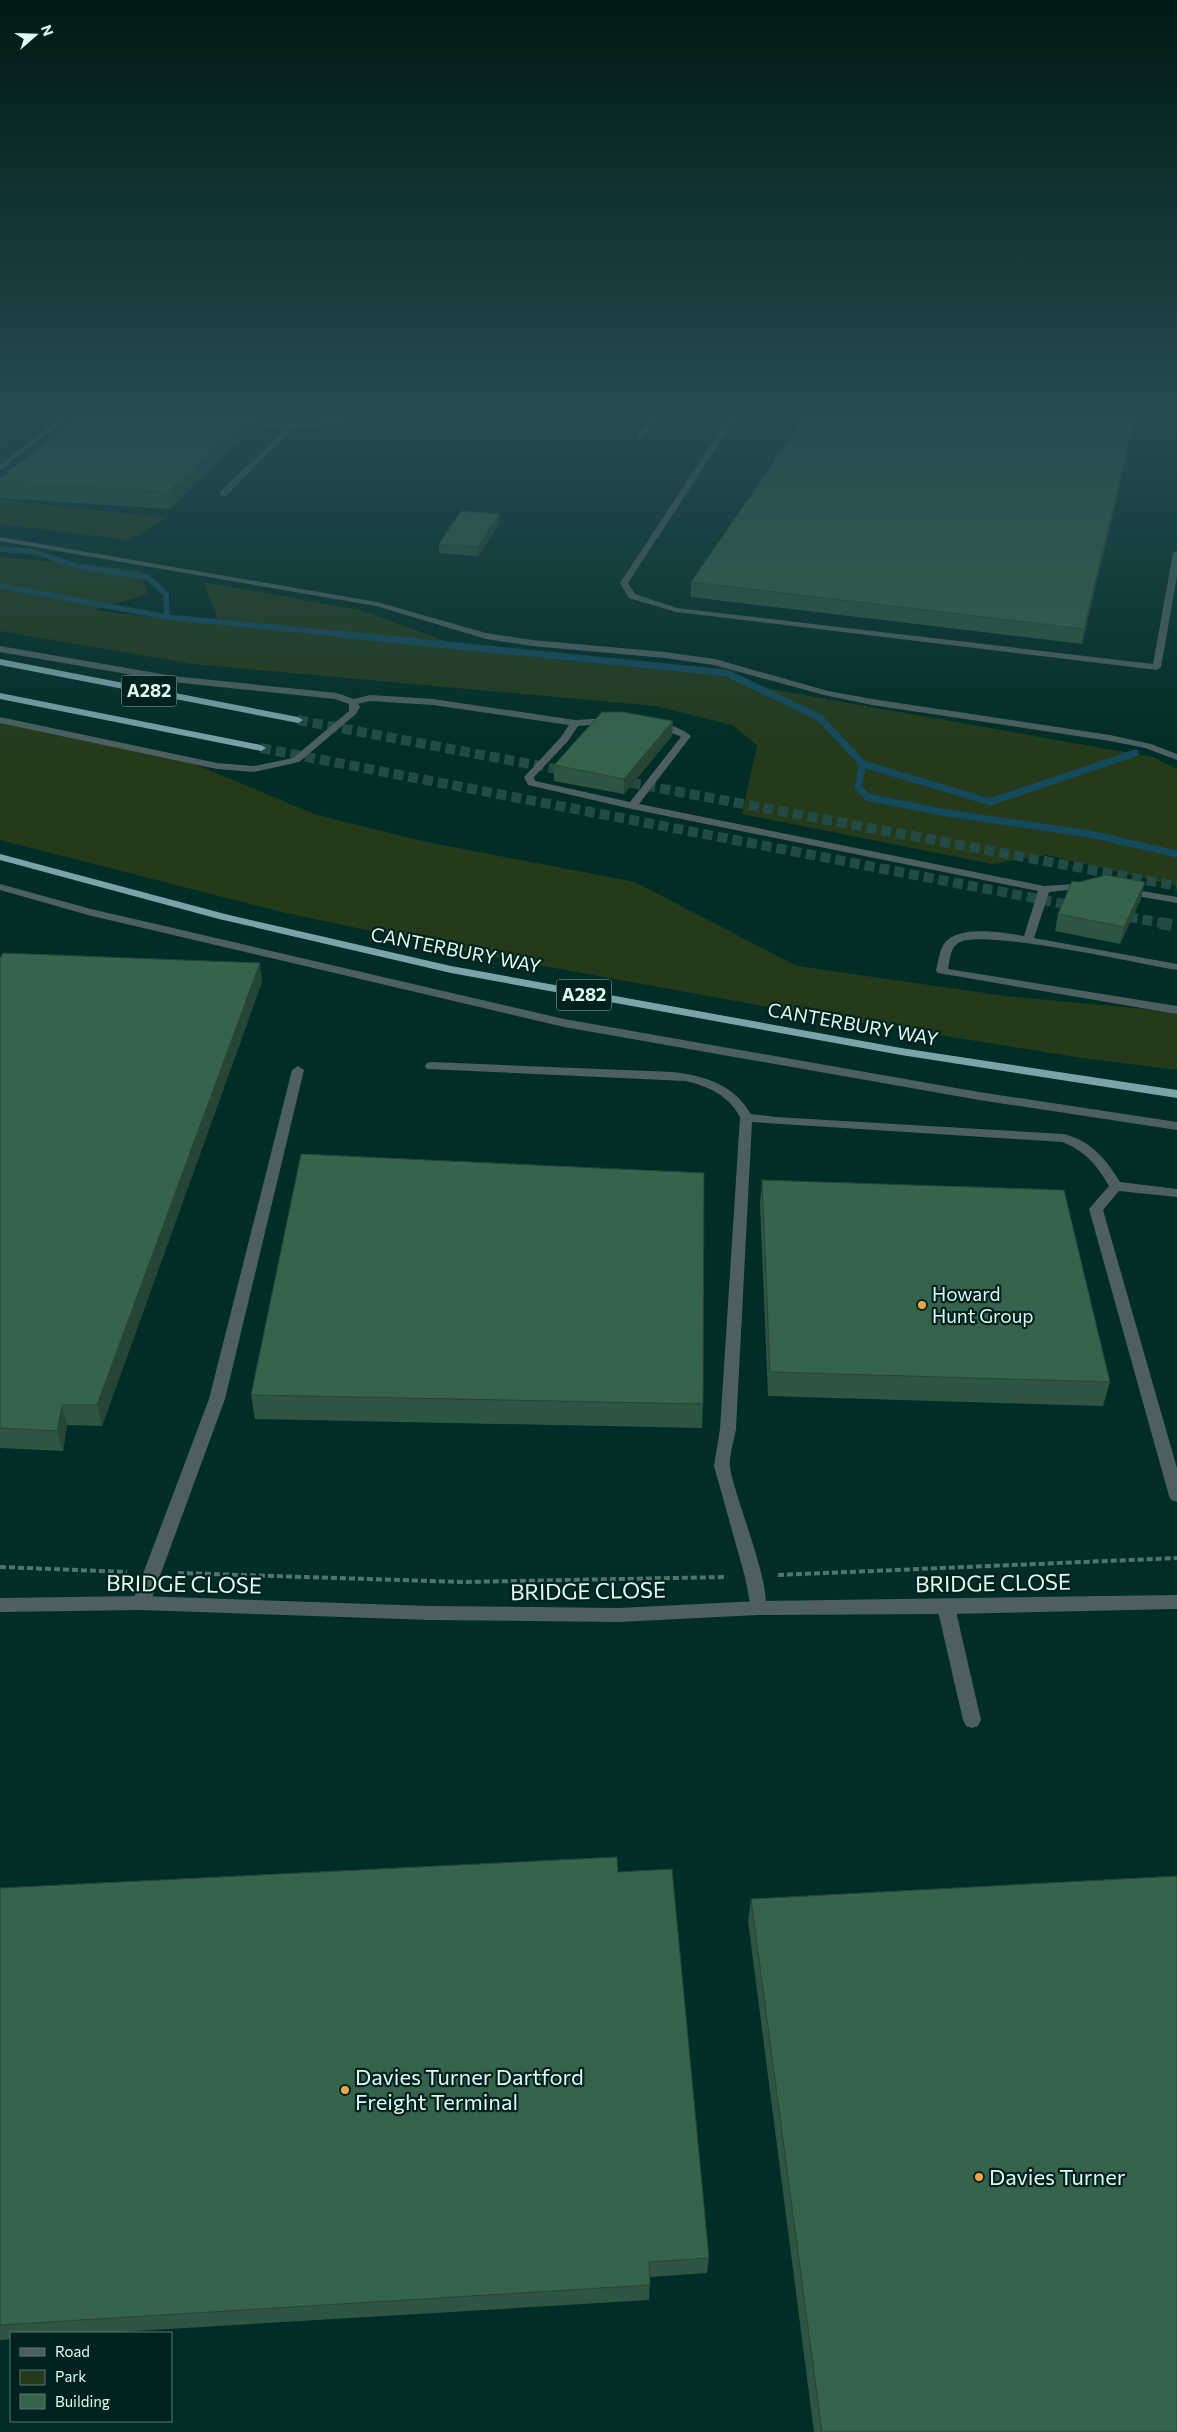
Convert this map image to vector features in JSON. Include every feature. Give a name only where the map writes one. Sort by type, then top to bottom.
[{"type":"highway","name":"A282","points":[[0,662],[298,720]]},
{"type":"highway","name":"A282","points":[[0,696],[261,748]]},
{"type":"highway","name":"CANTERBURY WAY","points":[[0,857],[125,893],[358,949],[592,997],[914,1054],[1177,1094]]},
{"type":"street","points":[[661,526],[624,583],[632,596],[676,610],[1157,667],[1177,554]]},
{"type":"street","points":[[0,539],[369,602],[486,636],[532,643],[665,655],[714,662],[826,693],[872,702],[1110,738],[1148,746],[1177,757]]},
{"type":"street","points":[[0,649],[173,678],[337,696],[353,702],[370,698],[433,702],[575,723],[620,722]]},
{"type":"street","points":[[0,720],[217,766],[254,769],[296,760],[353,712],[355,707],[353,702]]},
{"type":"street","points":[[575,723],[565,739],[530,778],[531,783],[632,806],[1044,889],[1089,885],[1177,900]]},
{"type":"street","points":[[632,806],[686,736],[674,730],[647,725]]},
{"type":"street","points":[[0,887],[88,912],[564,1023],[980,1096],[1177,1126]]},
{"type":"street","points":[[1028,940],[1044,889]]},
{"type":"street","points":[[1177,967],[1028,940],[968,935],[957,938],[949,945],[942,971],[1177,1010]]},
{"type":"street","points":[[431,1066],[667,1074],[707,1082],[722,1090],[739,1103],[746,1117],[728,1429],[722,1466],[753,1577],[758,1608]]},
{"type":"street","points":[[141,1604],[217,1399],[298,1070]]},
{"type":"street","points":[[746,1117],[776,1122],[1064,1138],[1086,1146],[1101,1163],[1116,1186]]},
{"type":"street","points":[[1116,1186],[1177,1193]]},
{"type":"street","points":[[1116,1186],[1096,1209],[1176,1488]]},
{"type":"street","name":"BRIDGE CLOSE","points":[[0,1605],[141,1604],[430,1613],[619,1615],[758,1608],[946,1607],[1177,1602]]},
{"type":"street","points":[[946,1607],[972,1720]]},
{"type":"path","points":[[0,1567],[463,1582],[753,1577],[1177,1558]]},
{"type":"green space","points":[[20,526],[152,526],[129,540]]},
{"type":"green space","points":[[0,557],[140,570],[148,594],[93,610],[220,625],[203,582],[360,610],[448,642],[522,656],[721,676],[781,691],[1153,757],[1177,769],[1177,886],[1047,855],[992,864],[742,814],[757,745],[732,725],[656,706],[193,664],[0,631]]},
{"type":"green space","points":[[0,720],[180,758],[317,815],[427,842],[635,882],[797,966],[1006,996],[1177,1012],[1177,1070],[1082,1058],[784,1010],[483,955],[277,911],[0,840]]},
{"type":"building","points":[[451,526],[491,526],[478,547],[439,544]]},
{"type":"building","points":[[729,526],[1109,526],[1084,629],[691,582]]},
{"type":"building","points":[[602,712],[623,712],[673,721],[624,779],[554,765]]},
{"type":"building","points":[[1106,875],[1145,882],[1124,927],[1058,914],[1072,881],[1079,882]]},
{"type":"building","points":[[3,953],[260,963],[97,1405],[62,1405],[57,1431],[0,1428],[0,958]]},
{"type":"building","points":[[301,1154],[704,1173],[703,1404],[251,1395]]},
{"type":"building","name":"Howard Hunt Group","points":[[762,1180],[1064,1190],[1110,1382],[770,1372]]},
{"type":"building","name":"Davies Turner Dartford Freight Terminal","points":[[617,1857],[618,1872],[672,1869],[709,2258],[649,2262],[650,2285],[0,2325],[0,1888]]},
{"type":"building","name":"Davies Turner","points":[[1177,1876],[1177,2432],[822,2432],[751,1899]]},
{"type":"waterway","points":[[0,549],[36,552],[76,566],[147,577],[166,594],[167,617]]},
{"type":"waterway","points":[[0,586],[167,617]]},
{"type":"waterway","points":[[167,617],[351,635]]},
{"type":"waterway","points":[[339,634],[727,673],[820,718],[863,764]]},
{"type":"waterway","points":[[863,764],[990,802],[1135,753]]},
{"type":"waterway","points":[[863,764],[858,787],[867,797],[947,813],[1090,834],[1177,854]]},
{"type":"tunnel","points":[[298,720],[572,772]]},
{"type":"tunnel","points":[[261,748],[1080,907]]},
{"type":"tunnel","points":[[616,780],[1177,886]]},
{"type":"tunnel","points":[[1113,914],[1167,924]]},
{"type":"tunnel","points":[[1160,923],[1177,926]]},
{"type":"place","name":"Howard Hunt Group","points":[[922,1305]]},
{"type":"place","name":"Davies Turner Dartford Freight Terminal","points":[[345,2090]]},
{"type":"place","name":"Davies Turner","points":[[979,2177]]}]
